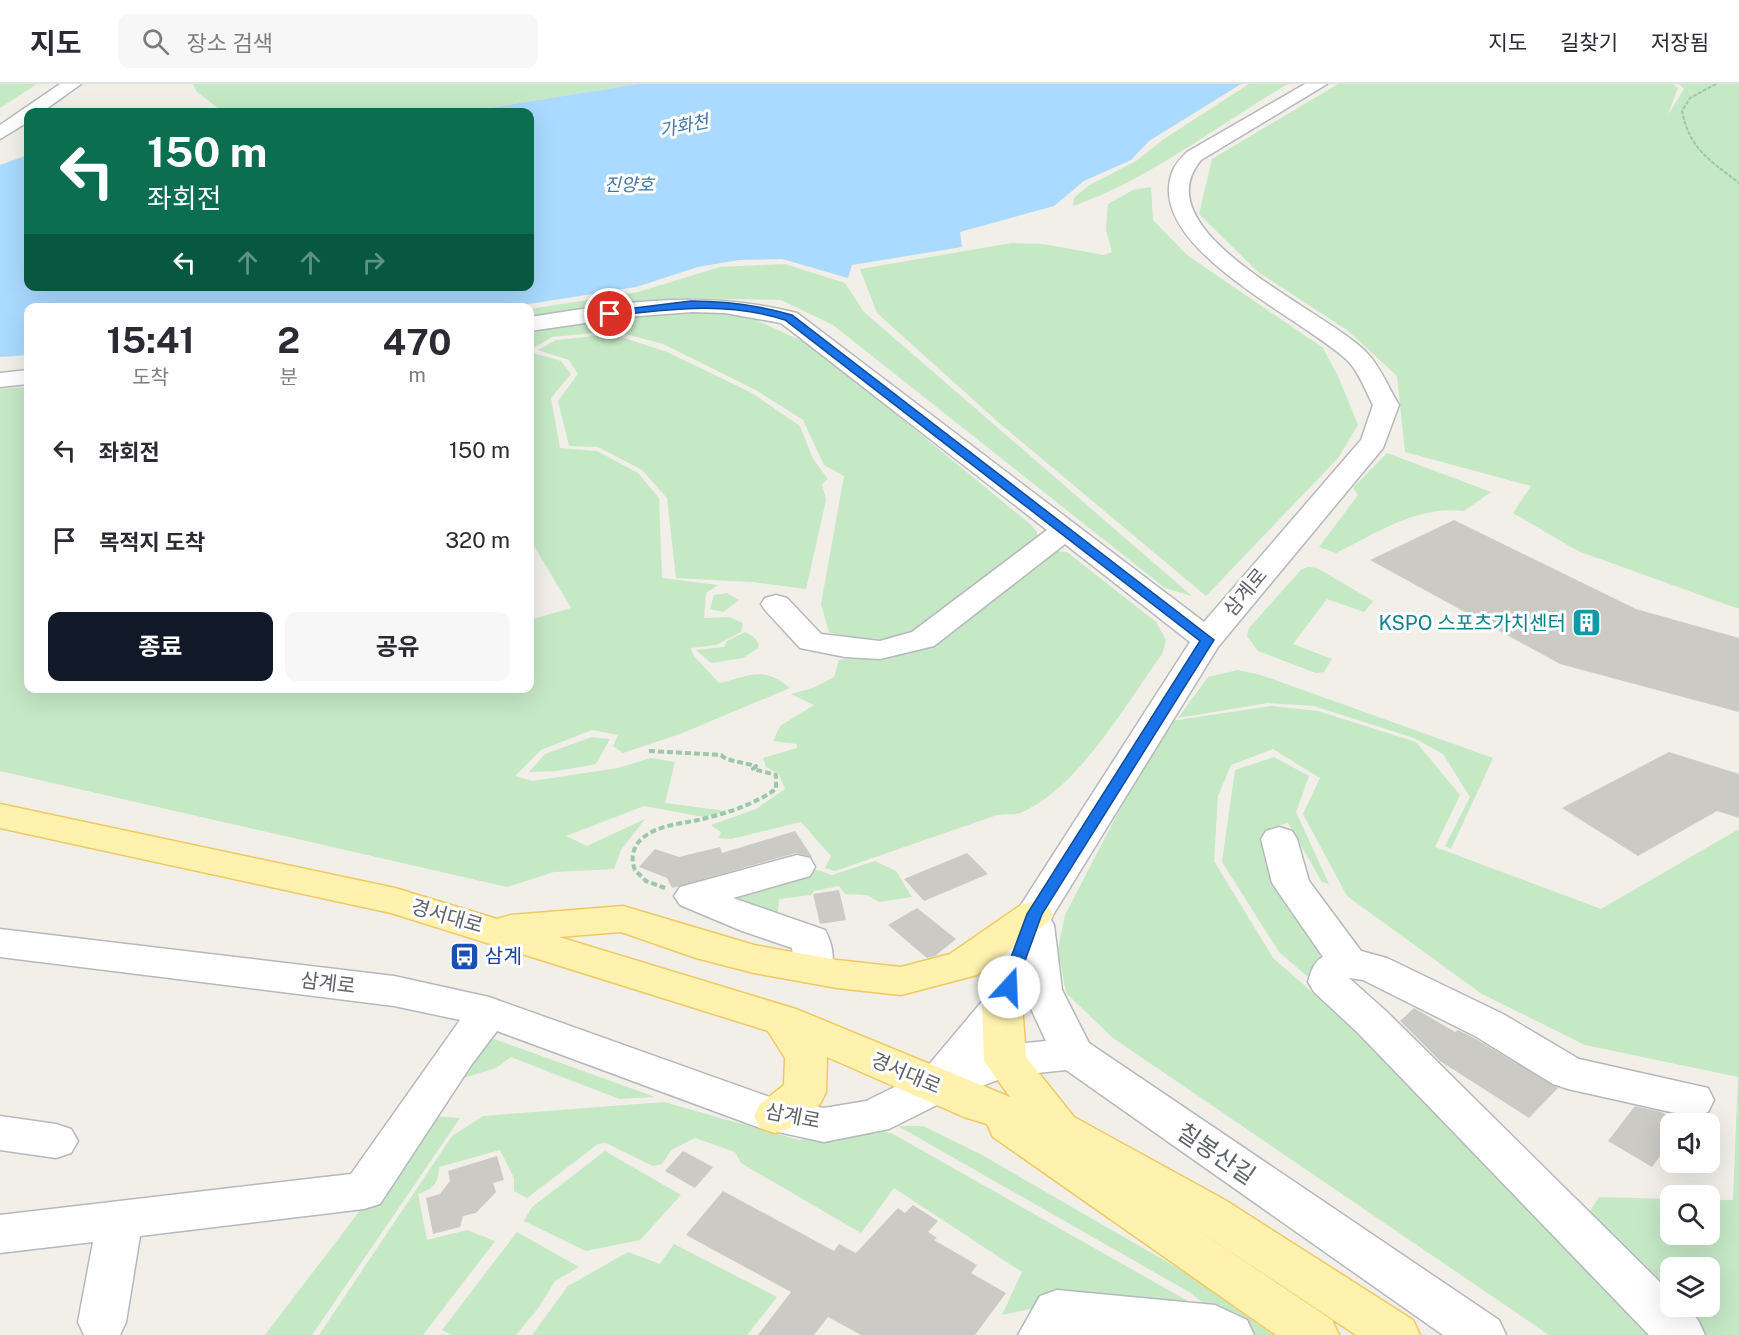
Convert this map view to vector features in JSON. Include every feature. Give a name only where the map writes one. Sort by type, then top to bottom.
[{"type":"main road","name":"경서대로","points":[[0,816],[395,901],[782,1020],[979,1105],[1059,1130],[1209,1213],[1396,1335]]},
{"type":"main road","points":[[495,930],[623,919],[710,948],[754,958],[814,967],[837,974],[901,981],[963,964],[1034,914]]},
{"type":"main road","points":[[1002,1005],[1005,1061],[1059,1130]]},
{"type":"main road","points":[[775,1116],[805,1092],[806,1056],[782,1020]]},
{"type":"main road","name":"경서대로","points":[[979,1105],[1315,1335]]},
{"type":"street","points":[[36,108],[72,84]]},
{"type":"street","name":"삼계로","points":[[0,943],[394,991],[489,1012],[775,1116],[824,1125],[874,1116],[936,1086],[1002,1005],[1034,914],[1207,640],[1374,442],[1386,405],[1359,358],[1211,251],[1188,225],[1180,206],[1183,169],[1194,156],[1318,84]]},
{"type":"street","points":[[0,133],[24,116]]},
{"type":"street","points":[[534,323],[691,303],[728,304],[762,309],[789,318],[1207,640]]},
{"type":"street","points":[[0,380],[24,377]]},
{"type":"street","points":[[776,604],[811,641],[845,648],[880,650],[923,639],[1065,530]]},
{"type":"street","points":[[1279,838],[1291,883],[1348,963]]},
{"type":"street","points":[[693,896],[797,867]]},
{"type":"street","points":[[693,896],[756,922],[811,940],[814,967]]},
{"type":"street","name":"칠봉산길","points":[[1034,914],[1042,990],[1073,1054],[1482,1335]]},
{"type":"street","points":[[1681,1335],[1380,1030],[1328,982],[1331,970],[1348,963],[1373,968],[1478,1020],[1568,1073],[1694,1100]]},
{"type":"street","points":[[0,1233],[364,1191],[456,1053],[489,1012]]},
{"type":"street","points":[[936,1086],[1005,1061],[1073,1054]]},
{"type":"street","points":[[0,1133],[57,1141]]},
{"type":"street","points":[[102,1322],[120,1220]]},
{"type":"street","points":[[1042,1335],[1057,1311],[1215,1326],[1230,1335]]},
{"type":"path","points":[[1716,84],[1690,98],[1682,111],[1684,121],[1698,150],[1739,183]]},
{"type":"path","points":[[649,751],[721,755],[726,759],[756,766],[753,769],[776,775],[776,789],[759,802],[699,820],[666,825],[641,838],[634,847],[633,866],[638,875],[649,884],[693,896]]},
{"type":"green space","points":[[0,84],[37,84],[0,108]]},
{"type":"green space","points":[[193,84],[638,84],[488,108],[218,108],[196,91]]},
{"type":"green space","points":[[1249,84],[1288,84],[1157,166],[1102,195],[1073,206],[1074,198],[1088,186],[1136,161],[1164,139]]},
{"type":"green space","points":[[1338,84],[1673,84],[1678,88],[1668,115],[1684,89],[1679,84],[1739,84],[1739,609],[1578,551],[1513,513],[1531,486],[1405,452],[1397,376],[1347,330],[1258,272],[1199,214],[1212,159]]},
{"type":"green space","points":[[1151,187],[1153,220],[1187,255],[1323,348],[1338,376],[1358,425],[1338,458],[1206,596],[998,422],[877,313],[860,269],[1012,243],[1043,244],[1104,255],[1112,252],[1106,230],[1108,204],[1133,190]]},
{"type":"green space","points":[[785,264],[845,283],[864,312],[1192,596],[1165,588],[833,325],[781,300],[684,298],[534,317],[534,308],[638,292],[720,267]]},
{"type":"green space","points":[[702,307],[736,311],[813,346],[1030,524],[1037,532],[1038,546],[917,630],[884,639],[845,637],[829,632],[821,604],[844,476],[824,465],[803,420],[754,389],[663,344],[614,331],[552,337],[534,348],[534,329],[607,317]]},
{"type":"green space","points":[[612,334],[667,352],[752,393],[800,426],[813,459],[828,479],[822,484],[826,500],[806,589],[752,582],[676,578],[667,498],[642,470],[598,447],[569,446],[558,401],[578,374],[569,360],[538,350],[556,340]]},
{"type":"green space","points":[[534,353],[561,361],[571,374],[551,398],[560,448],[597,451],[638,473],[659,498],[662,578],[718,585],[706,593],[704,618],[729,617],[743,623],[741,632],[716,645],[691,648],[693,655],[719,683],[748,675],[764,674],[790,688],[680,734],[623,753],[613,746],[618,735],[592,730],[541,750],[515,776],[532,781],[618,768],[651,758],[675,762],[665,803],[727,811],[704,817],[644,806],[566,836],[587,846],[645,819],[621,850],[614,869],[554,872],[507,887],[0,771],[0,389],[24,387],[24,693],[534,693],[534,619],[571,608],[534,546]]},
{"type":"green space","points":[[1387,453],[1491,492],[1464,511],[1447,510],[1414,516],[1382,529],[1336,553],[1319,547],[1358,495],[1353,488]]},
{"type":"green space","points":[[1054,551],[1067,552],[1156,622],[1166,640],[1162,654],[1117,720],[1062,785],[1020,813],[997,815],[835,871],[825,868],[831,856],[801,822],[731,839],[719,838],[721,832],[711,825],[756,809],[785,789],[779,774],[766,767],[763,758],[797,748],[797,744],[773,741],[780,726],[814,705],[791,694],[813,688],[834,677],[839,660],[873,656]]},
{"type":"green space","points":[[1308,567],[1317,568],[1373,601],[1364,612],[1327,599],[1293,644],[1332,659],[1324,672],[1316,673],[1258,651],[1247,636],[1249,628],[1301,570]]},
{"type":"green space","points":[[727,593],[739,600],[723,612],[710,609],[714,595]]},
{"type":"green space","points":[[745,632],[755,638],[758,648],[743,658],[711,663],[696,650],[724,647],[727,641]]},
{"type":"green space","points":[[1238,670],[1261,675],[1493,758],[1451,849],[1445,846],[1470,797],[1443,754],[1414,738],[1314,706],[1267,703],[1178,718],[1208,677]]},
{"type":"green space","points":[[1271,706],[1318,711],[1416,742],[1460,795],[1435,847],[1601,909],[1739,829],[1739,1335],[1549,1335],[1113,1038],[1066,993],[1058,949],[1065,915],[1165,722]],"holes":[[[1273,749],[1320,778],[1303,814],[1347,896],[1482,994],[1585,1045],[1738,1077],[1733,1200],[1720,1200],[1720,1245],[1660,1245],[1660,1199],[1599,1197],[1580,1226],[1273,958],[1214,861],[1218,796],[1231,765]]]},
{"type":"green space","points":[[592,737],[610,739],[596,764],[557,771],[529,772],[545,754]]},
{"type":"green space","points":[[1274,757],[1309,776],[1296,812],[1329,884],[1322,882],[1288,823],[1270,828],[1269,850],[1327,952],[1316,962],[1308,977],[1279,952],[1222,862],[1235,770]]},
{"type":"green space","points":[[875,861],[896,871],[912,897],[879,902],[867,895],[845,894],[839,886],[814,891],[811,895],[779,899],[777,922],[724,898],[817,870],[832,875]]},
{"type":"green space","points":[[491,1038],[655,1097],[619,1099],[511,1057],[496,1068],[457,1080]]},
{"type":"green space","points":[[664,1102],[799,1140],[876,1129],[893,1134],[1193,1304],[1080,1298],[1002,1315],[1022,1272],[894,1188],[861,1233],[741,1163],[735,1152],[695,1138],[671,1150],[662,1164],[653,1166],[606,1143],[598,1144],[527,1198],[514,1191],[514,1178],[500,1150],[439,1167],[438,1178],[434,1185],[418,1194],[427,1240],[467,1230],[495,1241],[423,1335],[319,1335],[452,1136],[483,1116]]},
{"type":"green space","points":[[432,1116],[460,1118],[312,1335],[265,1335]]},
{"type":"green space","points":[[898,1126],[923,1126],[982,1155],[1186,1273],[1273,1335],[1245,1335],[1189,1292]]},
{"type":"green space","points":[[605,1151],[681,1195],[640,1240],[586,1251],[524,1221],[532,1207]]},
{"type":"green space","points":[[517,1232],[579,1267],[555,1281],[539,1307],[516,1335],[452,1335],[442,1330]]},
{"type":"green space","points":[[674,1244],[777,1297],[747,1335],[532,1335],[568,1286],[628,1252],[660,1264]]},
{"type":"water","name":"진양호","points":[[638,84],[1241,84],[1149,141],[1131,160],[1084,181],[1054,206],[960,232],[962,247],[852,265],[848,278],[782,259],[739,260],[698,267],[636,287],[534,303],[24,303],[24,355],[0,357],[0,165],[24,156],[24,291],[534,291],[534,108],[488,108]]},
{"type":"building","name":"KSPO 스포츠가치센터","points":[[1454,520],[1636,609],[1739,638],[1739,712],[1560,664],[1370,560]]},
{"type":"building","points":[[1669,752],[1739,774],[1739,818],[1717,811],[1638,856],[1562,808]]},
{"type":"building","points":[[795,831],[812,857],[796,853],[672,888],[667,878],[639,867],[655,849],[679,857],[720,847],[722,853]]},
{"type":"building","points":[[967,853],[988,874],[924,901],[904,879]]},
{"type":"building","points":[[839,890],[846,920],[820,924],[813,894]]},
{"type":"building","points":[[917,908],[956,939],[935,956],[927,958],[888,925]]},
{"type":"building","points":[[1414,1008],[1455,1032],[1458,1030],[1474,1038],[1558,1088],[1529,1118],[1440,1061],[1400,1021]]},
{"type":"building","points":[[1635,1106],[1663,1113],[1660,1113],[1660,1156],[1652,1167],[1608,1141]]},
{"type":"building","points":[[683,1151],[713,1167],[695,1188],[665,1171]]},
{"type":"building","points":[[497,1156],[504,1180],[493,1183],[496,1192],[476,1213],[463,1216],[460,1227],[433,1234],[426,1198],[440,1194],[450,1181],[448,1171]]},
{"type":"building","points":[[723,1191],[834,1251],[839,1244],[856,1253],[898,1208],[905,1213],[913,1205],[938,1221],[928,1232],[937,1238],[934,1240],[977,1265],[971,1273],[1006,1293],[975,1335],[861,1335],[828,1317],[814,1335],[758,1335],[791,1292],[686,1235]]},
{"type":"place","name":"KSPO 스포츠가치센터","points":[[1587,623]]},
{"type":"place","name":"삼계","points":[[464,956]]},
{"type":"route","points":[[610,314],[691,303],[728,304],[762,309],[789,318],[1207,640],[1034,914],[1009,987]]},
{"type":"water label","name":"가화천","points":[[684,126]]}]
